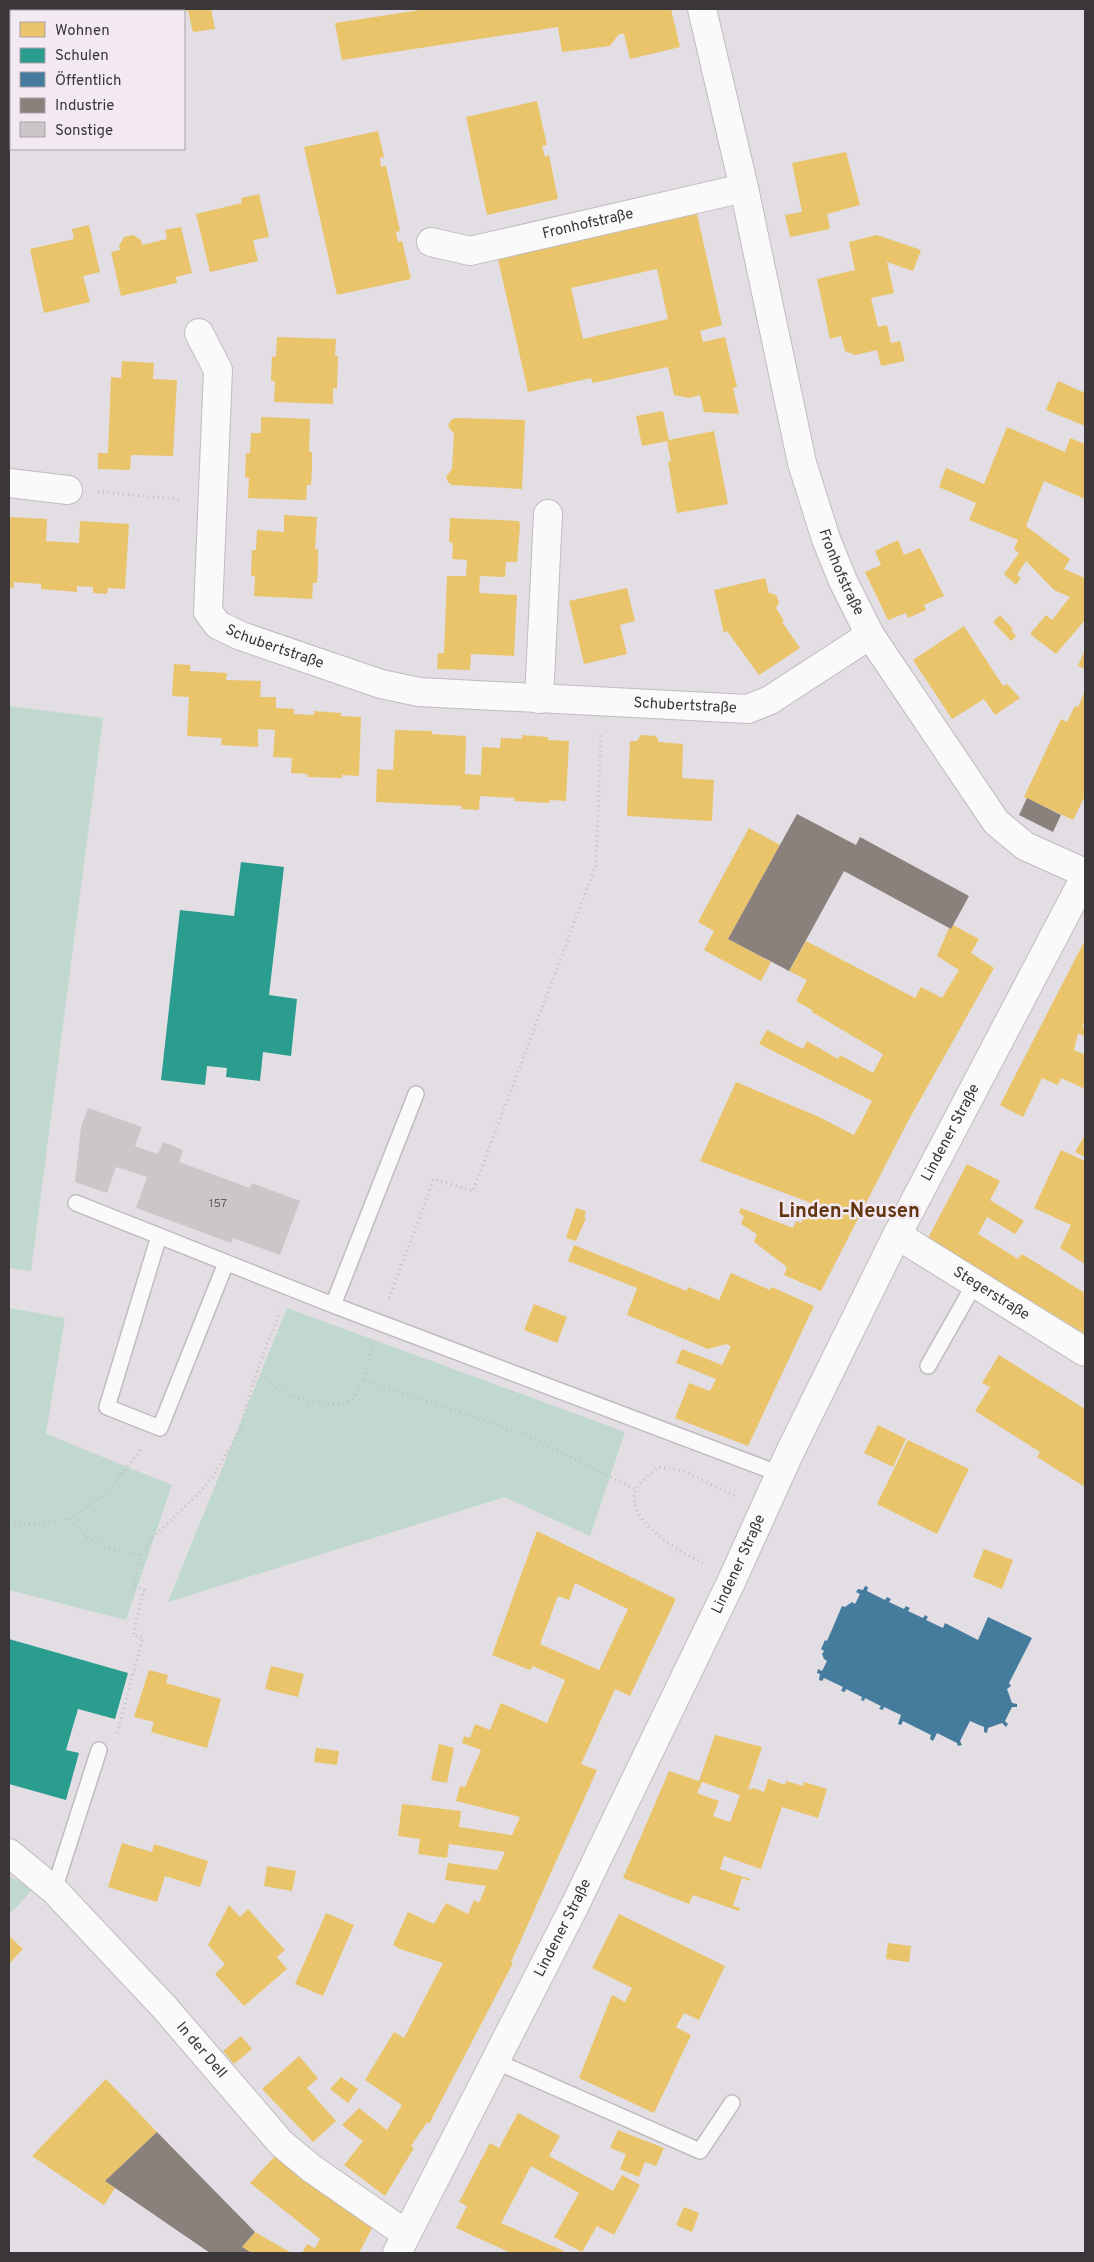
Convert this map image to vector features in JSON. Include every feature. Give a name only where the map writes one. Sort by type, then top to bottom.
[{"type":"street","name":"Fronhofstraße","points":[[702,9],[744,188],[802,463],[826,539],[844,581],[870,636],[996,822],[1025,846],[1085,873]]},
{"type":"street","name":"Fronhofstraße","points":[[432,242],[470,251],[744,188]]},
{"type":"street","name":"Schubertstraße","points":[[199,333],[218,370],[208,612],[218,624],[241,636],[381,684],[419,692],[748,709],[770,700],[870,636]]},
{"type":"street","points":[[9,483],[68,490]]},
{"type":"street","points":[[539,699],[548,514]]},
{"type":"street","name":"Lindener Straße","points":[[401,2244],[575,1905],[710,1622],[733,1578],[780,1474],[897,1235],[1085,877]]},
{"type":"street","name":"Stegerstraße","points":[[897,1235],[1085,1352]]},
{"type":"street","name":"In der Dell","points":[[9,1853],[54,1890],[165,2008],[281,2143],[401,2244]]},
{"type":"lane","points":[[333,1305],[416,1094]]},
{"type":"lane","points":[[76,1203],[333,1305],[780,1474]]},
{"type":"lane","points":[[159,1236],[107,1407],[160,1428],[226,1263]]},
{"type":"lane","points":[[928,1366],[975,1283]]},
{"type":"lane","points":[[54,1890],[99,1750]]},
{"type":"lane","points":[[495,2061],[700,2151],[732,2103]]},
{"type":"path","points":[[68,490],[213,502]]},
{"type":"path","points":[[257,1372],[285,1393],[305,1400],[330,1404],[346,1402],[352,1399],[362,1378],[380,1323],[434,1179],[472,1191],[596,865],[602,702]]},
{"type":"path","points":[[124,1714],[143,1638],[133,1635],[144,1590],[132,1584],[142,1556],[151,1539],[196,1496],[213,1476],[238,1434],[257,1372],[289,1288]]},
{"type":"path","points":[[362,1378],[528,1436],[635,1489]]},
{"type":"path","points":[[9,1524],[70,1519],[105,1494],[160,1428]]},
{"type":"path","points":[[733,1578],[685,1554],[642,1522],[634,1501],[635,1489],[659,1467],[684,1470],[764,1511]]},
{"type":"path","points":[[70,1519],[85,1537],[106,1547],[142,1556]]},
{"type":"green space","points":[[9,706],[103,718],[31,1271],[9,1268]]},
{"type":"green space","points":[[9,1308],[65,1318],[46,1434],[172,1485],[126,1620],[9,1590]]},
{"type":"green space","points":[[287,1308],[625,1432],[590,1536],[505,1497],[168,1602]]},
{"type":"green space","points":[[9,1876],[33,1889],[9,1915]]},
{"type":"building: Wohnen","points":[[9,9],[54,9],[10,10],[9,47]]},
{"type":"building: Wohnen","points":[[211,9],[215,29],[193,32],[188,11],[185,10],[146,10]]},
{"type":"building: Wohnen","points":[[427,9],[671,9],[680,47],[630,59],[624,34],[619,34],[610,46],[562,52],[558,27],[342,60],[335,23]]},
{"type":"building: Wohnen","points":[[537,101],[547,145],[542,146],[545,157],[549,155],[558,199],[487,215],[466,117]]},
{"type":"building: Wohnen","points":[[378,131],[384,157],[380,158],[381,167],[386,166],[400,231],[396,232],[398,242],[402,241],[411,279],[337,295],[304,147]]},
{"type":"building: Wohnen","points":[[846,152],[860,205],[827,214],[830,229],[790,237],[785,215],[802,212],[792,163]]},
{"type":"building: Wohnen","points":[[259,194],[269,237],[253,240],[258,261],[210,272],[196,214],[242,203],[241,198]]},
{"type":"building: Wohnen","points":[[697,214],[722,325],[700,331],[703,342],[725,337],[737,387],[733,388],[739,414],[704,412],[700,395],[689,398],[674,395],[668,367],[593,383],[591,378],[528,392],[498,259]],"holes":[[[657,269],[668,319],[583,339],[571,288]]]},
{"type":"building: Wohnen","points":[[89,225],[100,272],[83,276],[90,302],[44,313],[30,249],[74,239],[72,229]]},
{"type":"building: Wohnen","points":[[181,227],[192,273],[176,277],[177,283],[121,296],[111,252],[120,250],[119,246],[124,237],[133,235],[141,240],[142,245],[167,239],[165,230]]},
{"type":"building: Wohnen","points":[[877,235],[921,250],[913,271],[887,262],[894,293],[871,298],[878,327],[887,325],[891,343],[900,341],[905,361],[881,366],[877,350],[855,355],[845,351],[841,336],[830,339],[817,279],[855,270],[849,242]]},
{"type":"building: Wohnen","points":[[277,337],[336,339],[335,356],[338,356],[337,389],[333,388],[333,404],[274,402],[275,381],[271,381],[272,357],[276,356]]},
{"type":"building: Wohnen","points":[[122,361],[154,363],[153,379],[177,380],[173,456],[131,455],[130,470],[98,469],[98,453],[108,453],[111,377],[121,378]]},
{"type":"building: Wohnen","points":[[1058,381],[1085,393],[1085,426],[1046,410]]},
{"type":"building: Wohnen","points":[[663,411],[669,440],[714,431],[728,504],[677,513],[668,462],[671,461],[667,441],[642,446],[636,416]]},
{"type":"building: Wohnen","points":[[261,417],[310,419],[309,452],[312,452],[312,468],[311,485],[307,485],[306,500],[248,498],[249,478],[245,477],[246,453],[250,453],[251,433],[261,433]]},
{"type":"building: Wohnen","points":[[456,418],[525,420],[522,489],[452,485],[448,482],[446,477],[452,469],[454,434],[448,426],[451,420]]},
{"type":"building: Wohnen","points":[[1007,427],[1065,452],[1070,438],[1085,444],[1085,499],[1044,481],[1026,526],[1070,559],[1064,569],[1085,578],[1085,620],[1056,654],[1030,634],[1046,615],[1052,620],[1070,597],[1054,590],[1026,561],[1017,575],[1021,578],[1016,585],[1004,574],[1019,553],[1014,549],[1018,540],[969,520],[976,503],[939,487],[946,468],[984,484]]},
{"type":"building: Wohnen","points":[[284,515],[317,517],[315,549],[318,549],[317,583],[313,583],[312,599],[254,596],[255,576],[251,576],[252,550],[256,550],[257,530],[284,532]]},
{"type":"building: Wohnen","points":[[9,517],[47,519],[46,541],[79,543],[80,521],[129,524],[125,589],[108,588],[107,594],[93,593],[93,587],[77,586],[77,592],[41,589],[41,584],[14,582],[14,588],[9,587]]},
{"type":"building: Wohnen","points":[[450,518],[519,521],[520,526],[517,562],[506,562],[505,577],[480,576],[479,593],[517,595],[514,656],[471,654],[470,670],[437,669],[438,653],[444,653],[447,576],[466,576],[467,560],[452,559],[453,544],[449,541]]},
{"type":"building: Wohnen","points":[[898,540],[904,555],[920,548],[944,596],[924,605],[926,610],[908,618],[906,613],[888,620],[865,572],[881,565],[875,551]]},
{"type":"building: Wohnen","points":[[765,578],[769,593],[776,595],[779,602],[776,608],[784,621],[782,622],[800,648],[759,675],[727,631],[724,633],[714,590]]},
{"type":"building: Wohnen","points":[[627,588],[635,621],[620,625],[627,654],[584,664],[569,601]]},
{"type":"building: Wohnen","points":[[1000,615],[1013,629],[1011,630],[1016,636],[1011,641],[993,622]]},
{"type":"building: Wohnen","points":[[964,626],[1003,686],[1007,684],[1020,698],[995,715],[984,699],[952,719],[913,660]]},
{"type":"building: Wohnen","points":[[1085,649],[1085,669],[1078,666]]},
{"type":"building: Wohnen","points":[[174,664],[190,665],[190,671],[227,673],[226,680],[261,681],[260,697],[276,697],[276,708],[294,709],[294,714],[314,715],[314,711],[341,713],[341,716],[361,717],[359,776],[342,775],[342,778],[307,777],[308,774],[291,773],[292,758],[273,757],[275,730],[258,729],[258,747],[221,745],[222,738],[187,736],[189,697],[172,696]]},
{"type":"building: Wohnen","points":[[1085,691],[1085,796],[1073,820],[1024,797],[1061,719],[1067,722],[1075,706],[1078,707]]},
{"type":"building: Wohnen","points":[[395,730],[432,731],[432,734],[466,736],[465,774],[481,775],[482,747],[500,748],[501,738],[522,739],[522,735],[548,737],[548,740],[569,741],[566,801],[550,800],[549,803],[514,801],[515,798],[480,796],[479,810],[461,809],[462,806],[376,802],[377,769],[393,770]]},
{"type":"building: Wohnen","points":[[641,735],[656,736],[659,742],[683,744],[682,778],[714,780],[712,821],[627,816],[630,741],[637,741]]},
{"type":"building: Wohnen","points":[[749,828],[780,845],[728,939],[771,962],[761,981],[704,950],[714,931],[698,922]]},
{"type":"building: Wohnen","points":[[953,925],[979,939],[971,953],[994,968],[907,1123],[821,1291],[784,1275],[787,1267],[754,1242],[757,1234],[741,1224],[744,1216],[739,1213],[741,1208],[793,1228],[796,1221],[801,1223],[811,1203],[700,1161],[736,1082],[817,1116],[854,1135],[872,1101],[759,1044],[767,1030],[803,1049],[807,1041],[838,1059],[840,1055],[873,1073],[883,1054],[796,1001],[807,980],[789,971],[806,941],[915,998],[921,987],[942,998],[959,970],[937,956],[949,928],[951,929]]},
{"type":"building: Wohnen","points":[[1085,940],[1085,1021],[1082,1026],[1085,1027],[1085,1037],[1078,1033],[1074,1050],[1085,1055],[1085,1089],[1061,1078],[1058,1085],[1042,1078],[1023,1117],[1000,1105]]},
{"type":"building: Wohnen","points":[[1085,1135],[1085,1157],[1075,1152]]},
{"type":"building: Wohnen","points":[[1061,1150],[1085,1161],[1085,1264],[1060,1248],[1071,1225],[1034,1208]]},
{"type":"building: Wohnen","points":[[967,1164],[1000,1181],[990,1200],[1024,1221],[1015,1234],[987,1217],[978,1234],[1018,1259],[1022,1254],[1085,1293],[1085,1334],[928,1238]]},
{"type":"building: Wohnen","points":[[576,1208],[586,1211],[584,1217],[586,1218],[576,1241],[566,1238]]},
{"type":"building: Wohnen","points":[[574,1245],[687,1291],[688,1287],[719,1300],[731,1273],[770,1290],[772,1287],[814,1306],[748,1446],[675,1418],[689,1383],[710,1391],[716,1379],[676,1363],[682,1349],[722,1365],[731,1346],[726,1344],[708,1349],[627,1315],[637,1288],[568,1261]]},
{"type":"building: Wohnen","points":[[534,1304],[567,1317],[557,1343],[524,1330]]},
{"type":"building: Wohnen","points":[[999,1355],[1085,1409],[1085,1487],[1037,1457],[1040,1452],[975,1411],[990,1387],[982,1383]]},
{"type":"building: Wohnen","points":[[878,1425],[906,1439],[893,1467],[864,1453]]},
{"type":"building: Wohnen","points":[[908,1440],[969,1469],[937,1534],[877,1504]]},
{"type":"building: Wohnen","points":[[537,1531],[676,1599],[630,1696],[615,1689],[581,1764],[597,1770],[511,1962],[513,1963],[429,2124],[427,2122],[411,2146],[414,2148],[385,2196],[344,2165],[363,2141],[342,2125],[359,2108],[387,2130],[402,2105],[365,2080],[394,2032],[404,2038],[443,1963],[393,1945],[408,1912],[434,1924],[446,1903],[468,1914],[474,1900],[479,1903],[486,1886],[445,1880],[448,1863],[497,1870],[505,1852],[449,1844],[447,1858],[418,1854],[420,1839],[398,1836],[402,1804],[461,1811],[459,1827],[512,1835],[520,1817],[456,1801],[460,1786],[465,1787],[481,1750],[462,1743],[464,1736],[470,1738],[475,1724],[490,1730],[501,1703],[547,1723],[565,1680],[533,1666],[530,1670],[492,1655]],"holes":[[[575,1583],[628,1609],[599,1670],[540,1644],[558,1596],[569,1600]]]},
{"type":"building: Wohnen","points":[[984,1549],[1013,1560],[1002,1589],[973,1577]]},
{"type":"building: Wohnen","points":[[271,1666],[304,1674],[298,1697],[265,1689]]},
{"type":"building: Wohnen","points":[[149,1670],[168,1675],[166,1683],[221,1699],[207,1748],[151,1732],[154,1722],[134,1717]]},
{"type":"building: Wohnen","points":[[715,1735],[762,1747],[748,1790],[754,1788],[764,1792],[768,1779],[785,1785],[786,1781],[803,1786],[804,1782],[827,1789],[818,1818],[782,1807],[761,1869],[724,1856],[720,1869],[750,1879],[750,1881],[742,1878],[733,1906],[740,1908],[739,1911],[693,1895],[689,1904],[623,1878],[669,1771],[699,1781]],"holes":[[[702,1782],[740,1795],[730,1822],[713,1816],[719,1801],[697,1793]]]},
{"type":"building: Wohnen","points":[[439,1744],[454,1748],[447,1783],[431,1780]]},
{"type":"building: Wohnen","points":[[316,1748],[339,1751],[337,1765],[314,1762]]},
{"type":"building: Wohnen","points":[[122,1843],[152,1852],[154,1844],[208,1861],[200,1887],[165,1876],[157,1902],[108,1887]]},
{"type":"building: Wohnen","points":[[267,1866],[296,1871],[292,1891],[264,1886]]},
{"type":"building: Wohnen","points":[[229,1905],[240,1917],[248,1909],[285,1950],[277,1957],[287,1969],[244,2006],[215,1974],[225,1964],[208,1945]]},
{"type":"building: Wohnen","points":[[326,1913],[354,1925],[323,1996],[295,1984]]},
{"type":"building: Wohnen","points":[[619,1914],[725,1966],[699,2020],[684,2013],[676,2027],[691,2035],[654,2113],[579,2078],[612,1995],[625,2002],[632,1988],[592,1968]]},
{"type":"building: Wohnen","points":[[9,1936],[23,1949],[9,1964]]},
{"type":"building: Wohnen","points":[[888,1943],[911,1946],[909,1962],[886,1959]]},
{"type":"building: Wohnen","points":[[241,2036],[252,2049],[234,2064],[223,2051]]},
{"type":"building: Wohnen","points":[[299,2056],[318,2078],[307,2088],[336,2121],[313,2142],[262,2089]]},
{"type":"building: Wohnen","points":[[341,2077],[358,2089],[348,2103],[330,2089]]},
{"type":"building: Wohnen","points":[[106,2079],[157,2132],[105,2181],[115,2188],[104,2205],[32,2156]]},
{"type":"building: Wohnen","points":[[518,2113],[560,2136],[549,2156],[613,2191],[622,2175],[640,2185],[614,2235],[597,2226],[582,2252],[554,2237],[579,2193],[531,2166],[501,2223],[564,2251],[563,2253],[511,2253],[456,2228],[467,2206],[459,2202],[490,2143],[499,2148]]},
{"type":"building: Wohnen","points":[[618,2130],[664,2148],[656,2166],[645,2162],[639,2177],[620,2169],[626,2154],[610,2148]]},
{"type":"building: Wohnen","points":[[277,2154],[298,2176],[372,2228],[359,2253],[302,2253],[307,2244],[315,2248],[320,2239],[250,2183]]},
{"type":"building: Wohnen","points":[[684,2207],[699,2213],[692,2232],[676,2225]]},
{"type":"building: Wohnen","points":[[255,2232],[292,2253],[252,2253],[242,2247]]},
{"type":"building: Schulen","points":[[241,862],[284,867],[269,995],[297,999],[291,1056],[263,1052],[260,1081],[226,1077],[227,1068],[207,1066],[205,1085],[161,1080],[180,910],[234,916]]},
{"type":"building: Schulen","points":[[9,1639],[128,1673],[115,1719],[78,1709],[66,1750],[79,1753],[66,1800],[9,1784]]},
{"type":"building: Öffentlich","points":[[865,1586],[868,1587],[867,1591],[885,1600],[887,1597],[891,1599],[889,1602],[904,1609],[906,1606],[910,1608],[908,1611],[923,1618],[925,1615],[928,1617],[926,1620],[943,1628],[945,1623],[978,1640],[988,1617],[1032,1638],[1009,1683],[1011,1686],[1007,1689],[1012,1703],[1017,1704],[1017,1707],[1012,1707],[1005,1721],[1008,1724],[1006,1727],[1002,1723],[988,1728],[987,1733],[984,1732],[984,1727],[970,1721],[960,1741],[962,1745],[958,1746],[957,1743],[937,1733],[933,1741],[930,1739],[931,1735],[903,1721],[901,1725],[898,1724],[901,1715],[884,1707],[883,1710],[879,1709],[881,1706],[865,1698],[864,1701],[861,1700],[862,1697],[846,1689],[845,1692],[841,1691],[843,1687],[824,1678],[822,1681],[819,1680],[820,1674],[817,1673],[818,1669],[822,1671],[827,1661],[822,1654],[824,1651],[821,1649],[825,1640],[827,1641],[842,1606],[845,1607],[852,1602],[855,1604],[860,1594],[856,1592],[858,1589],[863,1590]]},
{"type":"building: Industrie","points":[[1027,798],[1061,815],[1053,832],[1019,815]]},
{"type":"building: Industrie","points":[[797,814],[856,845],[860,837],[969,896],[951,929],[844,871],[789,971],[728,939]]},
{"type":"building: Industrie","points":[[157,2132],[255,2232],[242,2247],[252,2253],[210,2253],[105,2181]]},
{"type":"building: Sonstige","points":[[88,1108],[142,1127],[135,1146],[158,1154],[163,1142],[183,1150],[179,1162],[250,1188],[252,1183],[300,1201],[280,1255],[233,1238],[231,1243],[136,1208],[147,1177],[116,1167],[107,1193],[75,1182],[81,1127]]},
{"type":"district","name":"Linden-Neusen","points":[[849,1212]]}]
